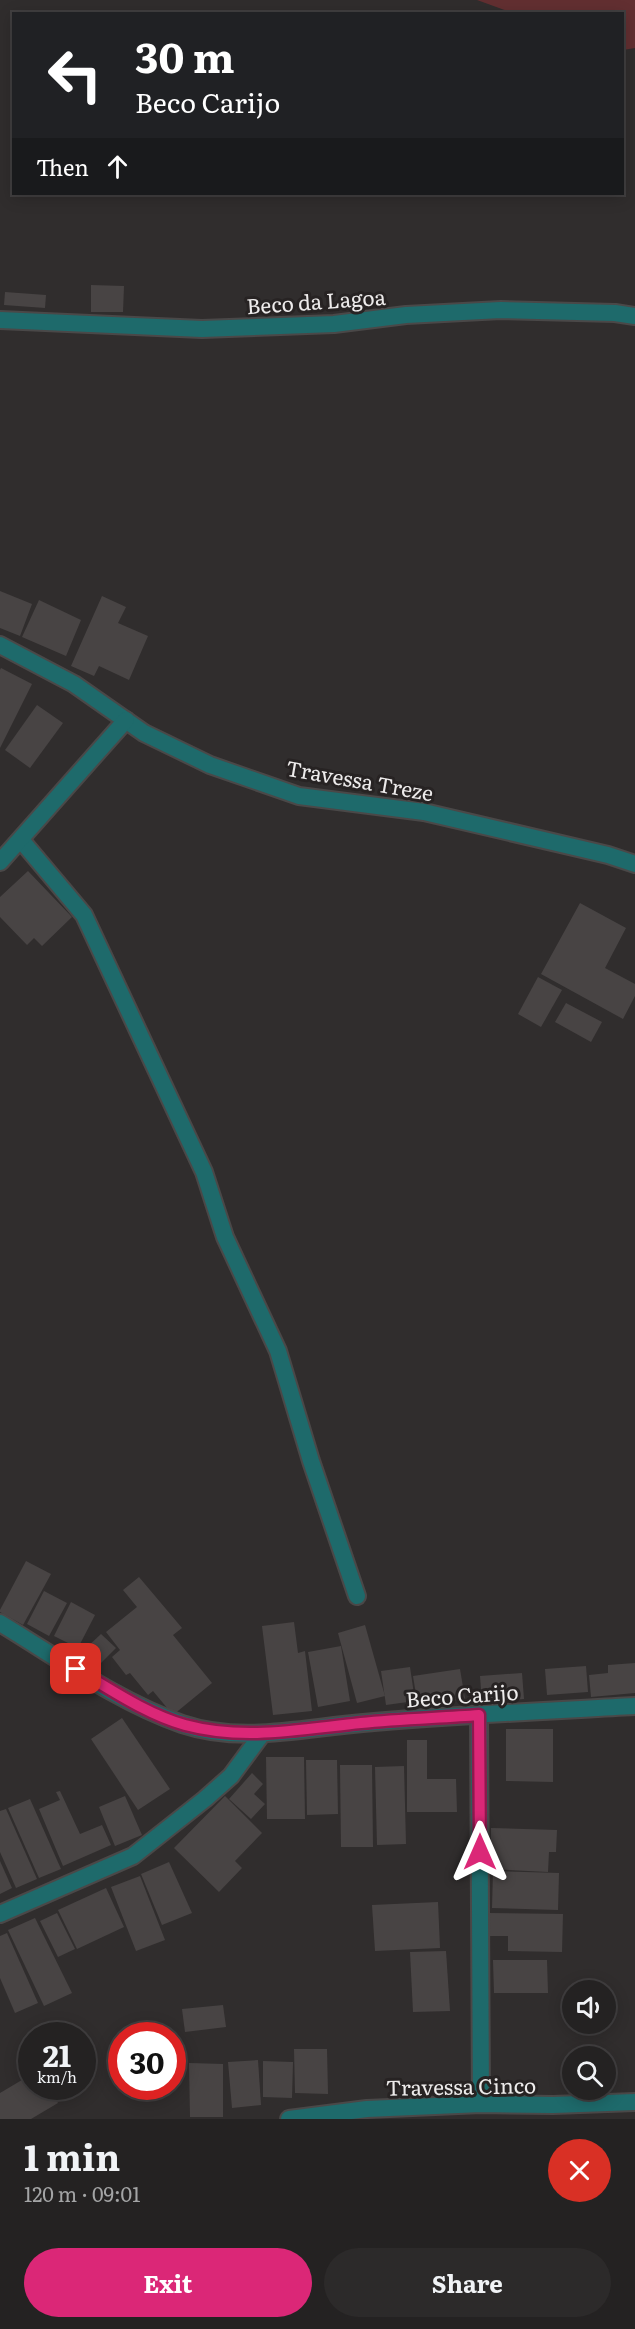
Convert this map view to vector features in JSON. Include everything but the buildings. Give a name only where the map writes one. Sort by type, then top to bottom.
[{"type":"street","name":"Beco da Lagoa","points":[[0,320],[202,329],[333,324],[406,315],[501,310],[615,313],[635,316]]},
{"type":"street","name":"Travessa Treze","points":[[0,645],[74,684],[144,733],[210,765],[299,796],[424,812],[608,855],[635,864]]},
{"type":"street","points":[[0,862],[126,720]]},
{"type":"street","points":[[21,840],[84,915],[204,1172],[225,1237],[278,1351],[311,1461],[357,1596]]},
{"type":"street","name":"Beco Carijo","points":[[0,1623],[132,1703],[184,1725],[227,1733],[262,1734],[361,1723],[635,1706]]},
{"type":"street","points":[[479,1715],[481,2104]]},
{"type":"street","points":[[0,1914],[133,1856],[231,1776],[262,1734]]},
{"type":"street","name":"Travessa Cinco","points":[[289,2119],[367,2109],[481,2104],[553,2112],[635,2102]]},
{"type":"shaded area","points":[[477,0],[635,0],[635,48],[624,50],[624,12],[510,12]]},
{"type":"route","points":[[76,1669],[132,1703],[167,1718],[184,1725],[227,1733],[292,1732],[361,1723],[479,1715],[480,1852]]}]
